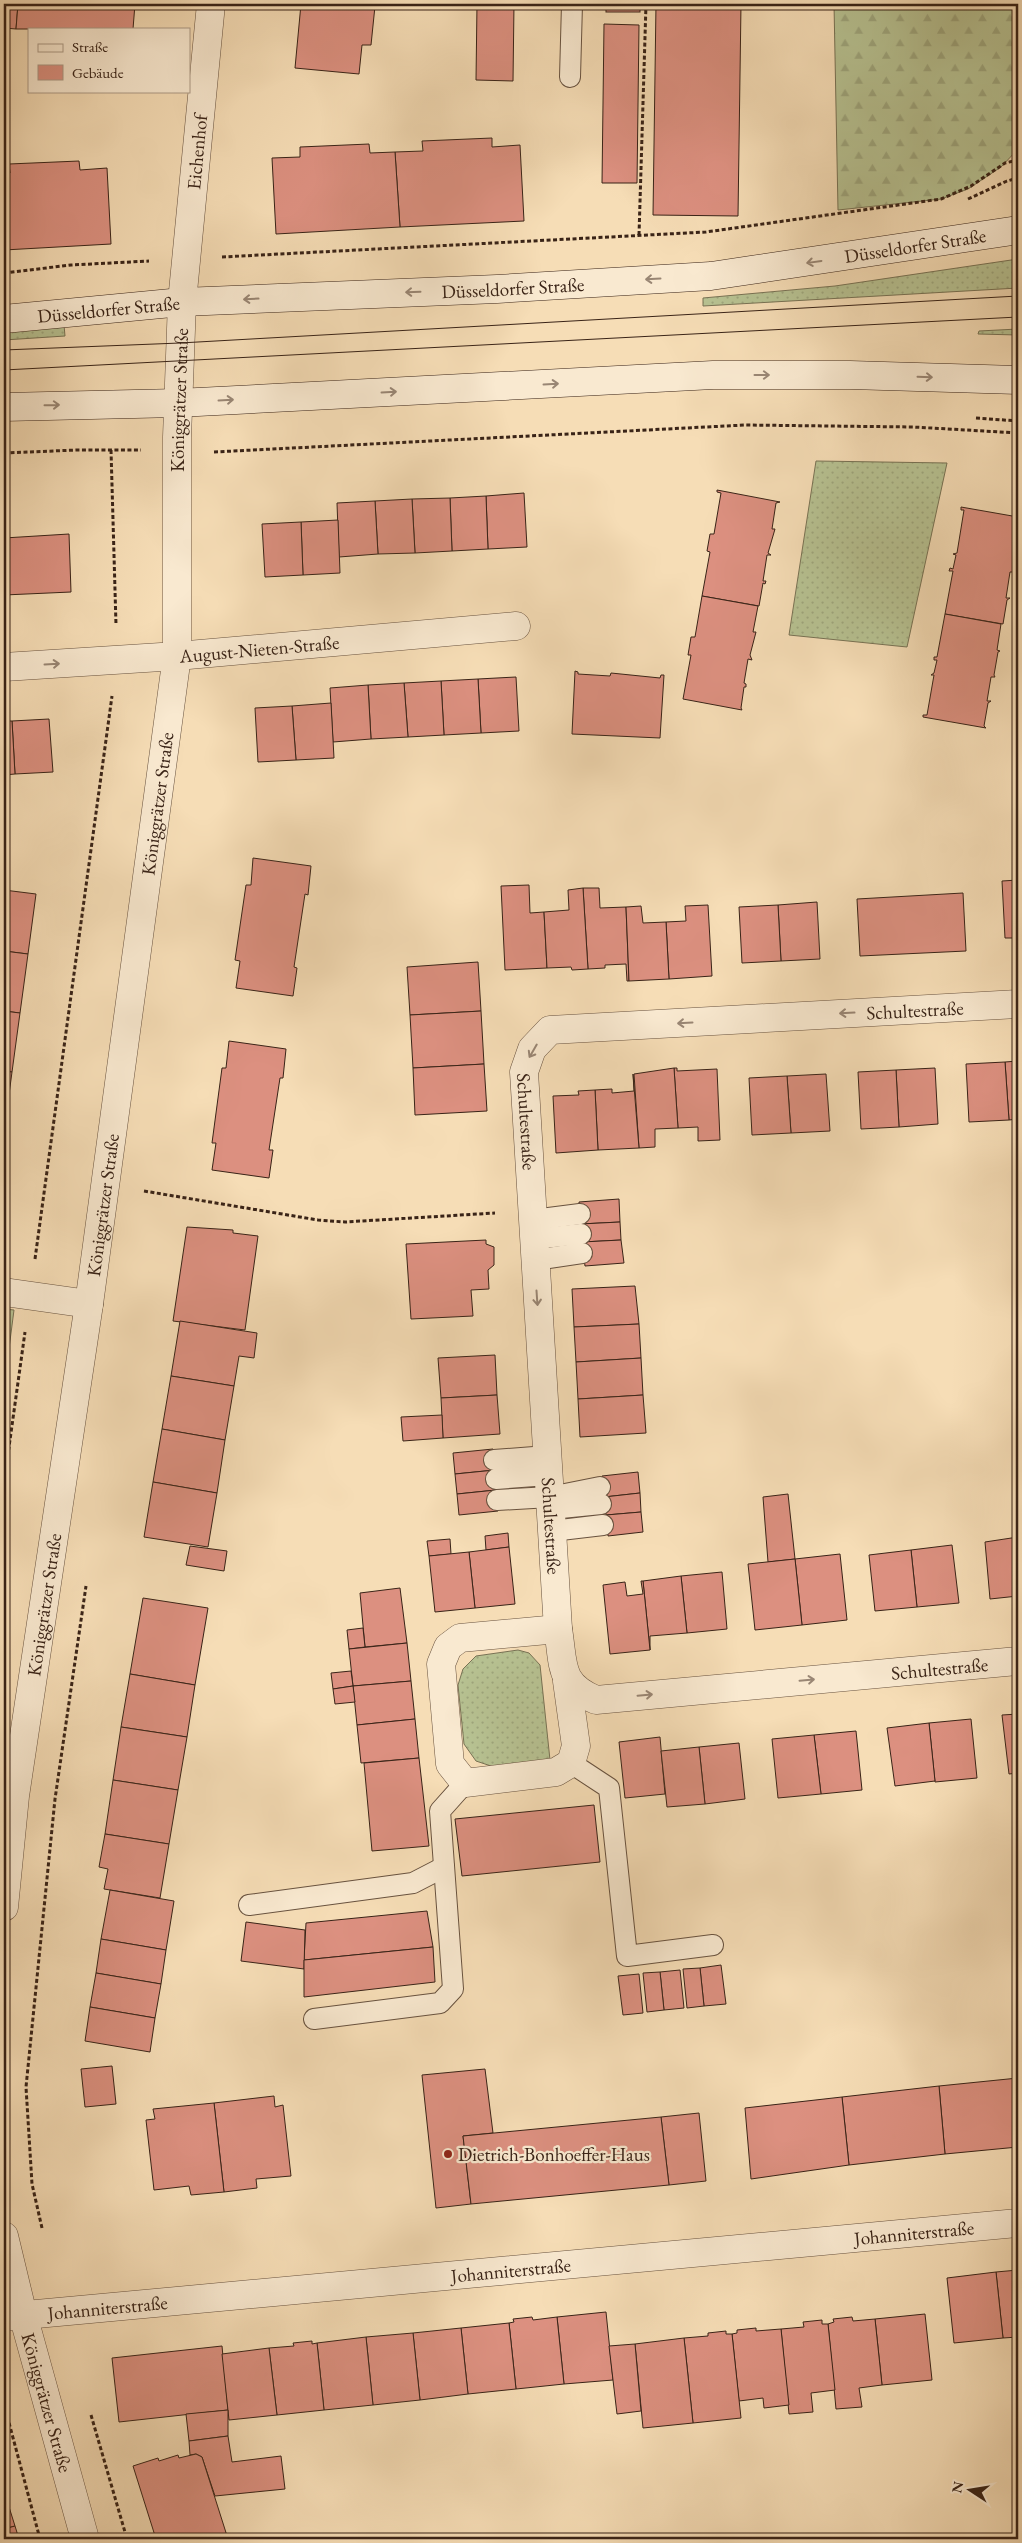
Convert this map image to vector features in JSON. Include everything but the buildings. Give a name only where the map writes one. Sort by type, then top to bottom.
[{"type":"street","name":"Eichenhof","points":[[182,302],[210,4]]},
{"type":"street","name":"Düsseldorfer Straße","points":[[4,319],[182,302],[497,289],[711,276],[1018,230]]},
{"type":"street","name":"Königgrätzer Straße","points":[[4,1907],[10,1795],[89,1304],[177,656],[177,451],[182,302]]},
{"type":"street","points":[[4,407],[178,403],[714,375],[850,375],[1018,380]]},
{"type":"street","name":"August-Nieten-Straße","points":[[4,666],[177,656],[516,626]]},
{"type":"street","name":"Schultestraße","points":[[571,1763],[576,1746],[558,1629],[524,1072],[532,1049],[550,1030],[1018,1004]]},
{"type":"street","name":"Königgrätzer Straße","points":[[17,1294],[89,1304]]},
{"type":"street","points":[[558,1629],[460,1638],[448,1647],[441,1664],[450,1764],[465,1783],[556,1772],[571,1763]]},
{"type":"street","name":"Schultestraße","points":[[567,1681],[580,1693],[596,1700],[1018,1661]]},
{"type":"street","name":"Johanniterstraße","points":[[13,2316],[1018,2223]]},
{"type":"street","name":"Königgrätzer Straße","points":[[4,2236],[13,2316],[85,2539]]},
{"type":"lane","points":[[570,77],[572,4]]},
{"type":"lane","points":[[534,1240],[581,1234],[534,1240]]},
{"type":"lane","points":[[495,1470],[550,1493],[603,1525]]},
{"type":"lane","points":[[497,1500],[550,1493],[600,1496]]},
{"type":"lane","points":[[571,1763],[609,1788],[627,1956],[713,1945]]},
{"type":"lane","points":[[314,2019],[440,2003],[453,1989],[440,1811],[465,1783]]},
{"type":"lane","points":[[249,1905],[413,1883],[444,1867]]},
{"type":"path","points":[[639,235],[646,4]]},
{"type":"path","points":[[4,273],[71,265],[185,258],[706,232],[941,199],[971,186],[1004,163],[1018,160]]},
{"type":"path","points":[[965,200],[1018,178]]},
{"type":"path","points":[[970,418],[1018,421]]},
{"type":"path","points":[[212,462],[212,452],[737,425],[914,426],[1018,433]]},
{"type":"path","points":[[4,1483],[17,1294],[117,660],[111,450]]},
{"type":"path","points":[[4,453],[111,450],[177,451]]},
{"type":"path","points":[[142,1200],[145,1181]]},
{"type":"path","points":[[144,1191],[318,1220],[345,1222],[499,1213]]},
{"type":"path","points":[[43,2232],[32,2184],[26,2087],[55,1799],[87,1583]]},
{"type":"path","points":[[4,2404],[40,2539]]},
{"type":"path","points":[[90,2408],[127,2539]]},
{"type":"green space","points":[[834,4],[1018,4],[1018,149],[1001,167],[968,189],[941,199],[838,210]]},
{"type":"green space","points":[[1018,259],[1018,288],[703,306],[703,298],[835,286]]},
{"type":"green space","points":[[64,325],[65,336],[4,340],[4,331]]},
{"type":"green space","points":[[1018,329],[1018,335],[978,334],[979,331]]},
{"type":"green space","points":[[816,461],[947,463],[907,647],[789,635]]},
{"type":"green space","points":[[4,1309],[14,1310],[4,1387]]},
{"type":"green space","points":[[518,1650],[529,1653],[540,1665],[550,1760],[494,1767],[476,1761],[464,1744],[458,1685],[463,1669],[476,1656]]},
{"type":"tram line","points":[[4,350],[180,343],[1018,296]]},
{"type":"tram line","points":[[4,370],[1018,317]]},
{"type":"place","name":"Dietrich-Bonhoeffer-Haus","points":[[448,2154]]}]
